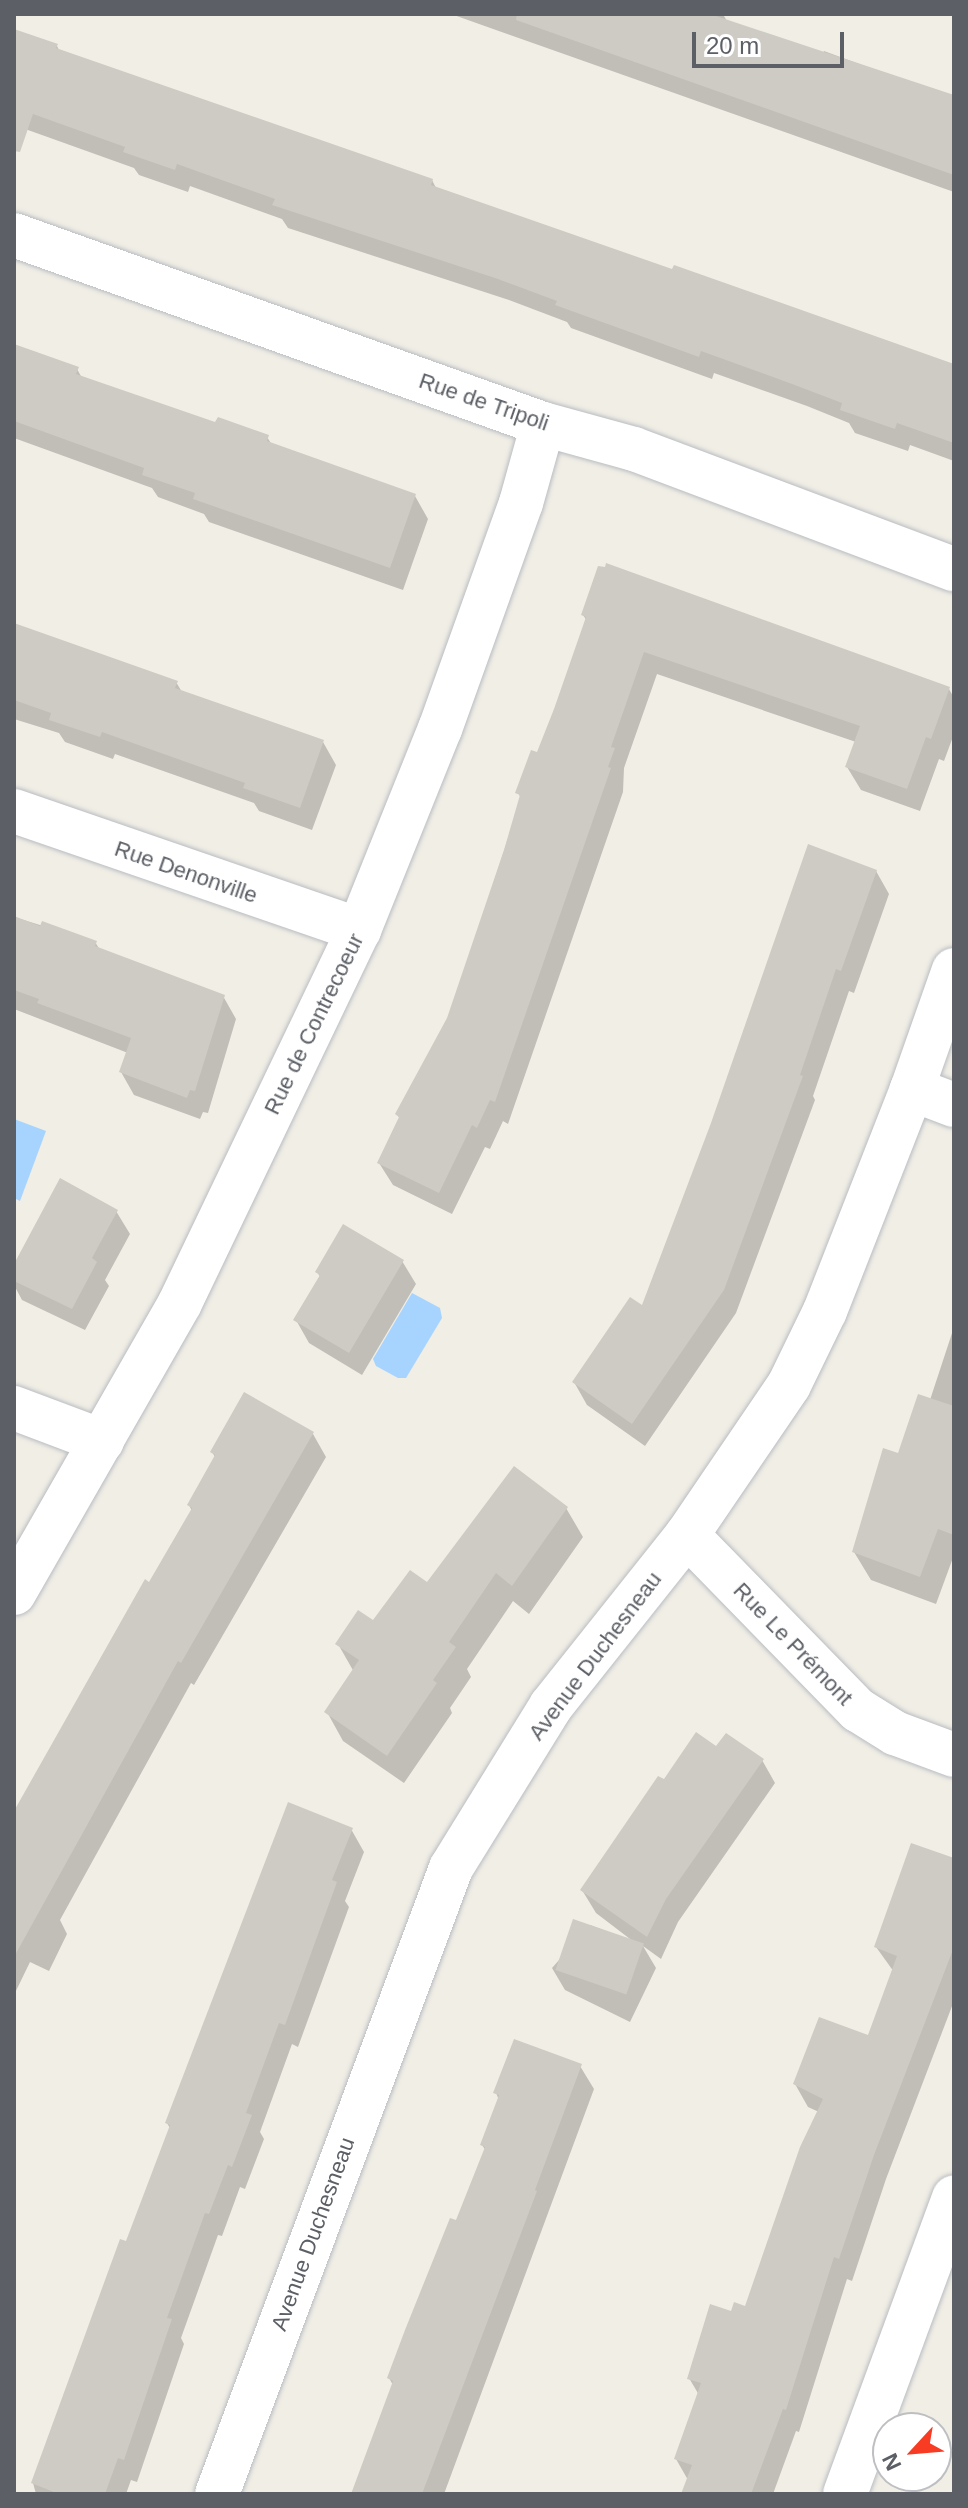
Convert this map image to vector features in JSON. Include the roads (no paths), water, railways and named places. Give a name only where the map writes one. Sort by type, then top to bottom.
[{"type":"street","name":"Rue de Tripoli","points":[[14,235],[543,424],[634,449],[954,569]]},
{"type":"street","name":"Rue de Contrecoeur","points":[[14,1593],[180,1303],[359,930],[440,729],[521,503],[543,424]]},
{"type":"street","name":"Rue Denonville","points":[[14,811],[359,930]]},
{"type":"street","name":"Avenue Duchesneau","points":[[217,2494],[451,1868],[551,1706],[687,1535],[789,1385],[825,1311],[912,1089],[954,970]]},
{"type":"street","points":[[912,1089],[954,1105]]},
{"type":"street","points":[[14,1408],[102,1441]]},
{"type":"street","name":"Rue Le Prémont","points":[[687,1535],[858,1710],[895,1733],[954,1755]]},
{"type":"street","points":[[845,2494],[954,2197]]},
{"type":"water","points":[[14,1119],[46,1131],[20,1201],[14,1198]]},
{"type":"water","points":[[412,1293],[440,1308],[442,1318],[406,1378],[398,1378],[376,1366],[373,1359]]}]
